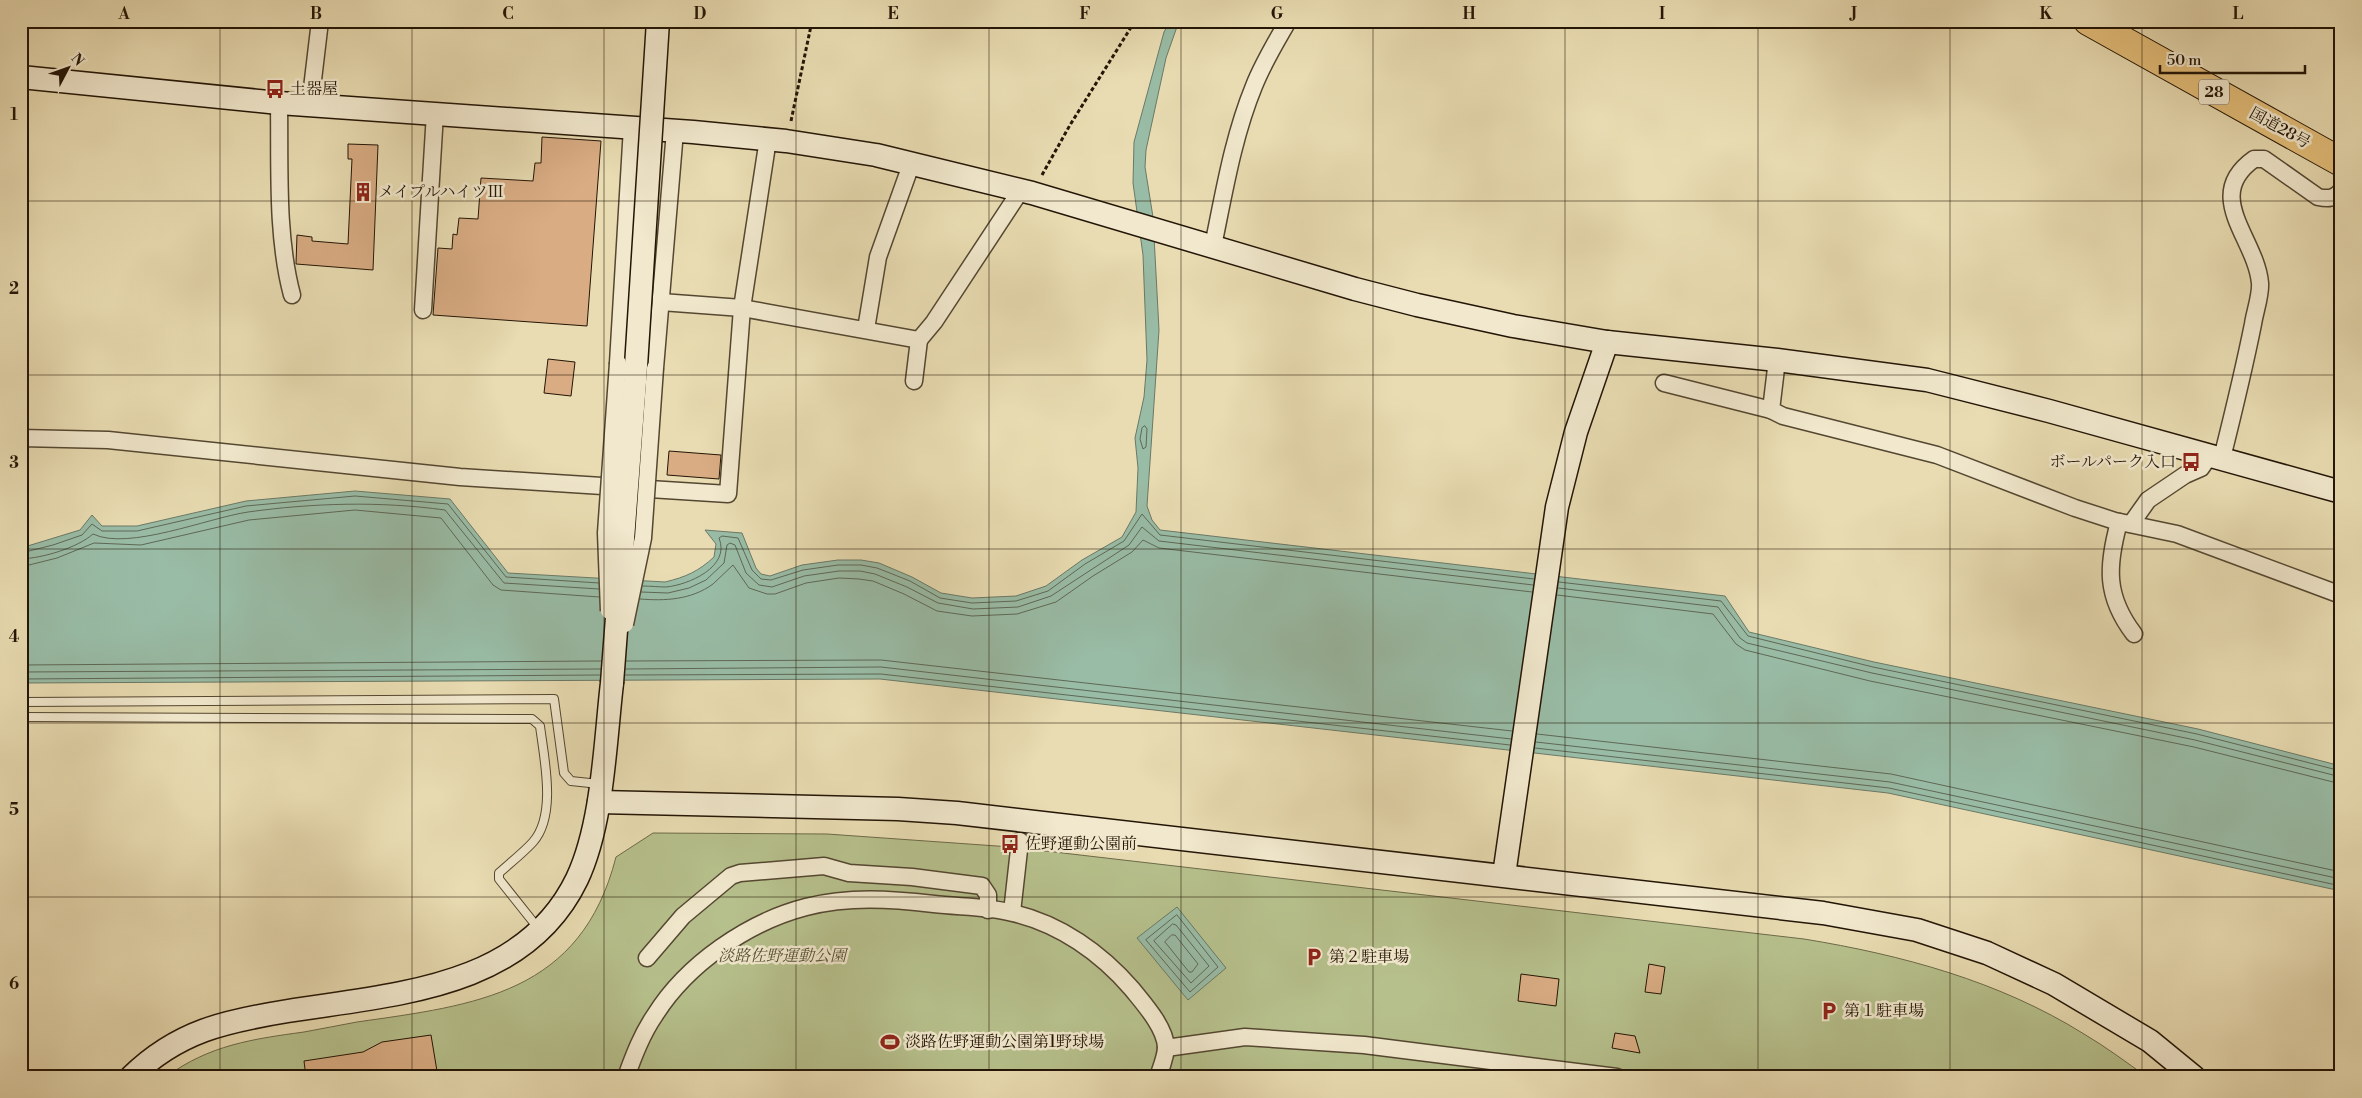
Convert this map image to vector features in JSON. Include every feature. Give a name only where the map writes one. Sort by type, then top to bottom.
[{"type":"highway","name":"国道28号","points":[[2088,21],[2341,162]]},
{"type":"street","points":[[310,105],[320,21]]},
{"type":"street","points":[[131,1077],[158,1054],[198,1031],[251,1017],[405,992],[458,979],[512,954],[540,931],[560,908],[577,878],[600,793],[612,683],[635,382],[658,21]]},
{"type":"street","points":[[1212,246],[1222,196],[1248,104],[1260,70],[1288,21]]},
{"type":"street","points":[[21,77],[279,103],[675,130],[777,140],[912,162],[1027,191],[1355,289],[1417,305],[1504,324],[1607,342],[1777,360],[1926,380],[2341,492]]},
{"type":"street","points":[[279,103],[280,181],[286,273],[292,294]]},
{"type":"street","points":[[423,310],[435,113]]},
{"type":"street","points":[[612,683],[606,533],[632,127]]},
{"type":"street","points":[[612,683],[643,538],[675,130]]},
{"type":"street","points":[[21,438],[108,440],[460,477],[728,494],[742,308],[777,140]]},
{"type":"street","points":[[2134,634],[2120,614],[2113,595],[2109,565],[2125,523],[2148,500],[2216,457],[2241,381],[2260,284],[2255,261],[2232,209],[2232,189],[2237,173],[2254,159],[2264,159],[2318,197],[2327,199],[2336,196],[2341,191]]},
{"type":"street","points":[[866,329],[878,258],[912,162]]},
{"type":"street","points":[[914,381],[919,340],[934,322],[1027,191]]},
{"type":"street","points":[[661,302],[742,308],[919,340]]},
{"type":"street","points":[[1504,875],[1557,507],[1569,454],[1607,342]]},
{"type":"street","points":[[1771,410],[1777,360]]},
{"type":"street","points":[[1664,384],[1937,454],[2125,523],[2186,537],[2341,595]]},
{"type":"street","points":[[600,793],[947,812],[1504,875],[1823,913],[1889,924],[1944,938],[1987,953],[2086,1001],[2150,1041],[2194,1077]]},
{"type":"street","points":[[1012,912],[1020,841]]},
{"type":"street","points":[[646,958],[683,916],[731,876],[748,872],[824,866],[849,873],[912,877],[982,886],[988,895],[988,910]]},
{"type":"street","points":[[626,1077],[640,1041],[655,1014],[676,988],[701,964],[728,944],[766,922],[806,907],[868,899],[889,899],[1012,912],[1080,942],[1106,961],[1141,1000],[1162,1033],[1166,1048],[1158,1077]]},
{"type":"street","points":[[1166,1048],[1245,1037],[1364,1046],[1616,1077]]},
{"type":"lane","points":[[21,702],[554,699],[564,773],[571,781],[600,793]]},
{"type":"lane","points":[[21,717],[532,719],[540,726],[548,796],[542,826],[534,841],[499,873],[500,879],[540,931]]},
{"type":"path","points":[[777,140],[812,21]]},
{"type":"path","points":[[1027,191],[1135,21]]},
{"type":"green space","name":"淡路佐野運動公園","points":[[653,833],[827,834],[1011,847],[1804,939],[1913,962],[1984,985],[2052,1015],[2100,1044],[2147,1077],[166,1077],[199,1057],[232,1045],[267,1037],[443,1008],[482,998],[518,985],[550,965],[578,938],[600,903],[616,857]]},
{"type":"water","points":[[1170,21],[1179,21],[1166,58],[1146,150],[1145,167],[1153,217],[1159,330],[1147,506],[1152,520],[1160,530],[1725,596],[1749,632],[1874,662],[2198,729],[2341,766],[2341,891],[1888,793],[880,679],[21,683],[21,548],[80,530],[92,515],[102,526],[137,526],[246,501],[355,491],[450,499],[508,573],[665,582],[692,573],[714,557],[716,544],[705,530],[742,533],[756,568],[761,574],[770,576],[802,565],[838,560],[861,560],[879,563],[912,577],[941,593],[972,598],[1016,596],[1046,586],[1082,560],[1122,537],[1136,512],[1138,468],[1135,438],[1144,397],[1147,360],[1143,255],[1133,183],[1134,142],[1164,32]]},
{"type":"water","points":[[1177,907],[1226,968],[1188,1000],[1137,938]]},
{"type":"building","points":[[542,137],[601,141],[587,326],[433,315],[438,248],[452,249],[453,234],[457,235],[459,218],[478,219],[481,178],[533,181],[535,163],[541,163]]},
{"type":"building","points":[[348,144],[378,145],[373,270],[296,264],[297,235],[312,237],[312,241],[348,244],[352,159],[348,159]]},
{"type":"building","points":[[548,359],[575,362],[571,396],[544,393]]},
{"type":"building","points":[[669,451],[721,455],[719,479],[667,475]]},
{"type":"building","points":[[1649,964],[1665,967],[1661,994],[1645,992]]},
{"type":"building","points":[[1521,974],[1559,979],[1556,1006],[1518,1001]]},
{"type":"building","points":[[1615,1033],[1635,1036],[1640,1053],[1612,1048]]},
{"type":"building","points":[[431,1035],[438,1077],[306,1077],[304,1061],[363,1052],[382,1042]]},
{"type":"place","name":"土器屋","points":[[275,89]]},
{"type":"place","name":"メイプルハイツⅢ","points":[[363,192]]},
{"type":"place","name":"ボールパーク入口","points":[[2191,462]]},
{"type":"place","name":"佐野運動公園前","points":[[1010,844]]},
{"type":"place","name":"第２駐車場","points":[[1314,957]]},
{"type":"place","name":"第１駐車場","points":[[1829,1011]]},
{"type":"place","name":"淡路佐野運動公園第1野球場","points":[[890,1042]]}]
